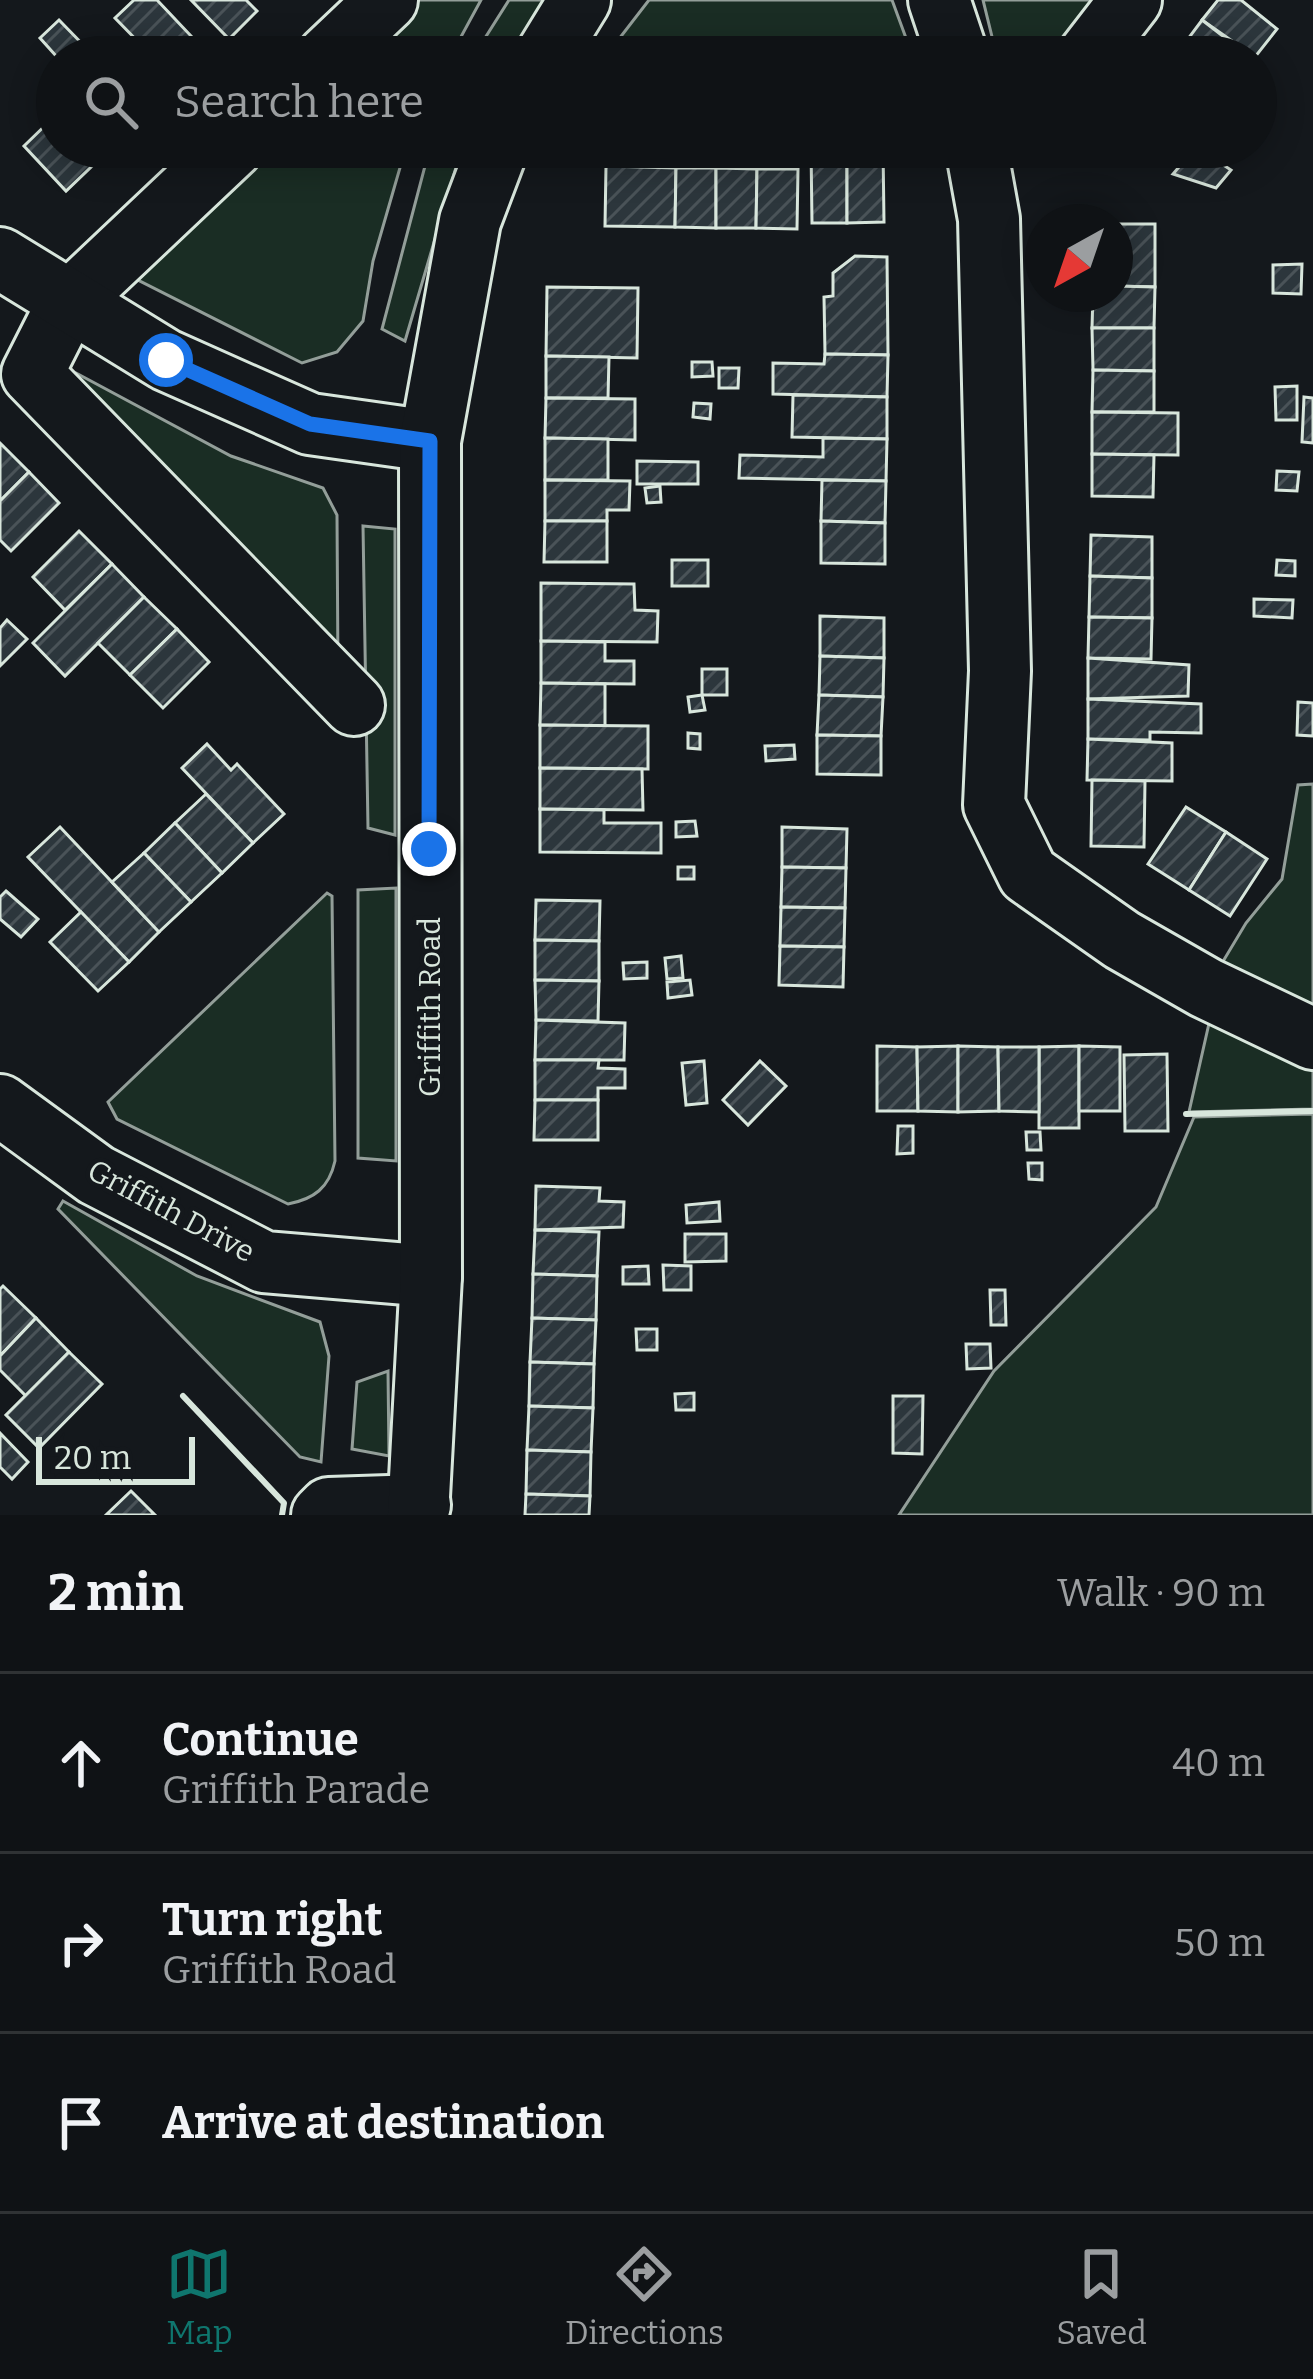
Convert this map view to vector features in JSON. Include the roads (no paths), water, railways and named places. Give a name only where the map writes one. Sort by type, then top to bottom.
[{"type":"street","points":[[349,36],[387,0]]},
{"type":"street","points":[[557,36],[580,0]]},
{"type":"street","points":[[939,0],[951,36]]},
{"type":"street","points":[[1103,36],[1131,0]]},
{"type":"street","points":[[210,168],[68,303],[32,374],[354,706]]},
{"type":"street","name":"Griffith Road","points":[[419,1510],[430,1276],[430,441],[470,221],[490,168]]},
{"type":"street","points":[[986,168],[1000,671],[994,806],[1028,874],[1122,940],[1206,988],[1313,1039]]},
{"type":"street","points":[[0,258],[166,360],[310,424],[430,441]]},
{"type":"street","name":"Griffith Drive","points":[[0,1105],[96,1175],[264,1262],[430,1276]]},
{"type":"street","points":[[322,1515],[328,1508],[419,1510]]}]
